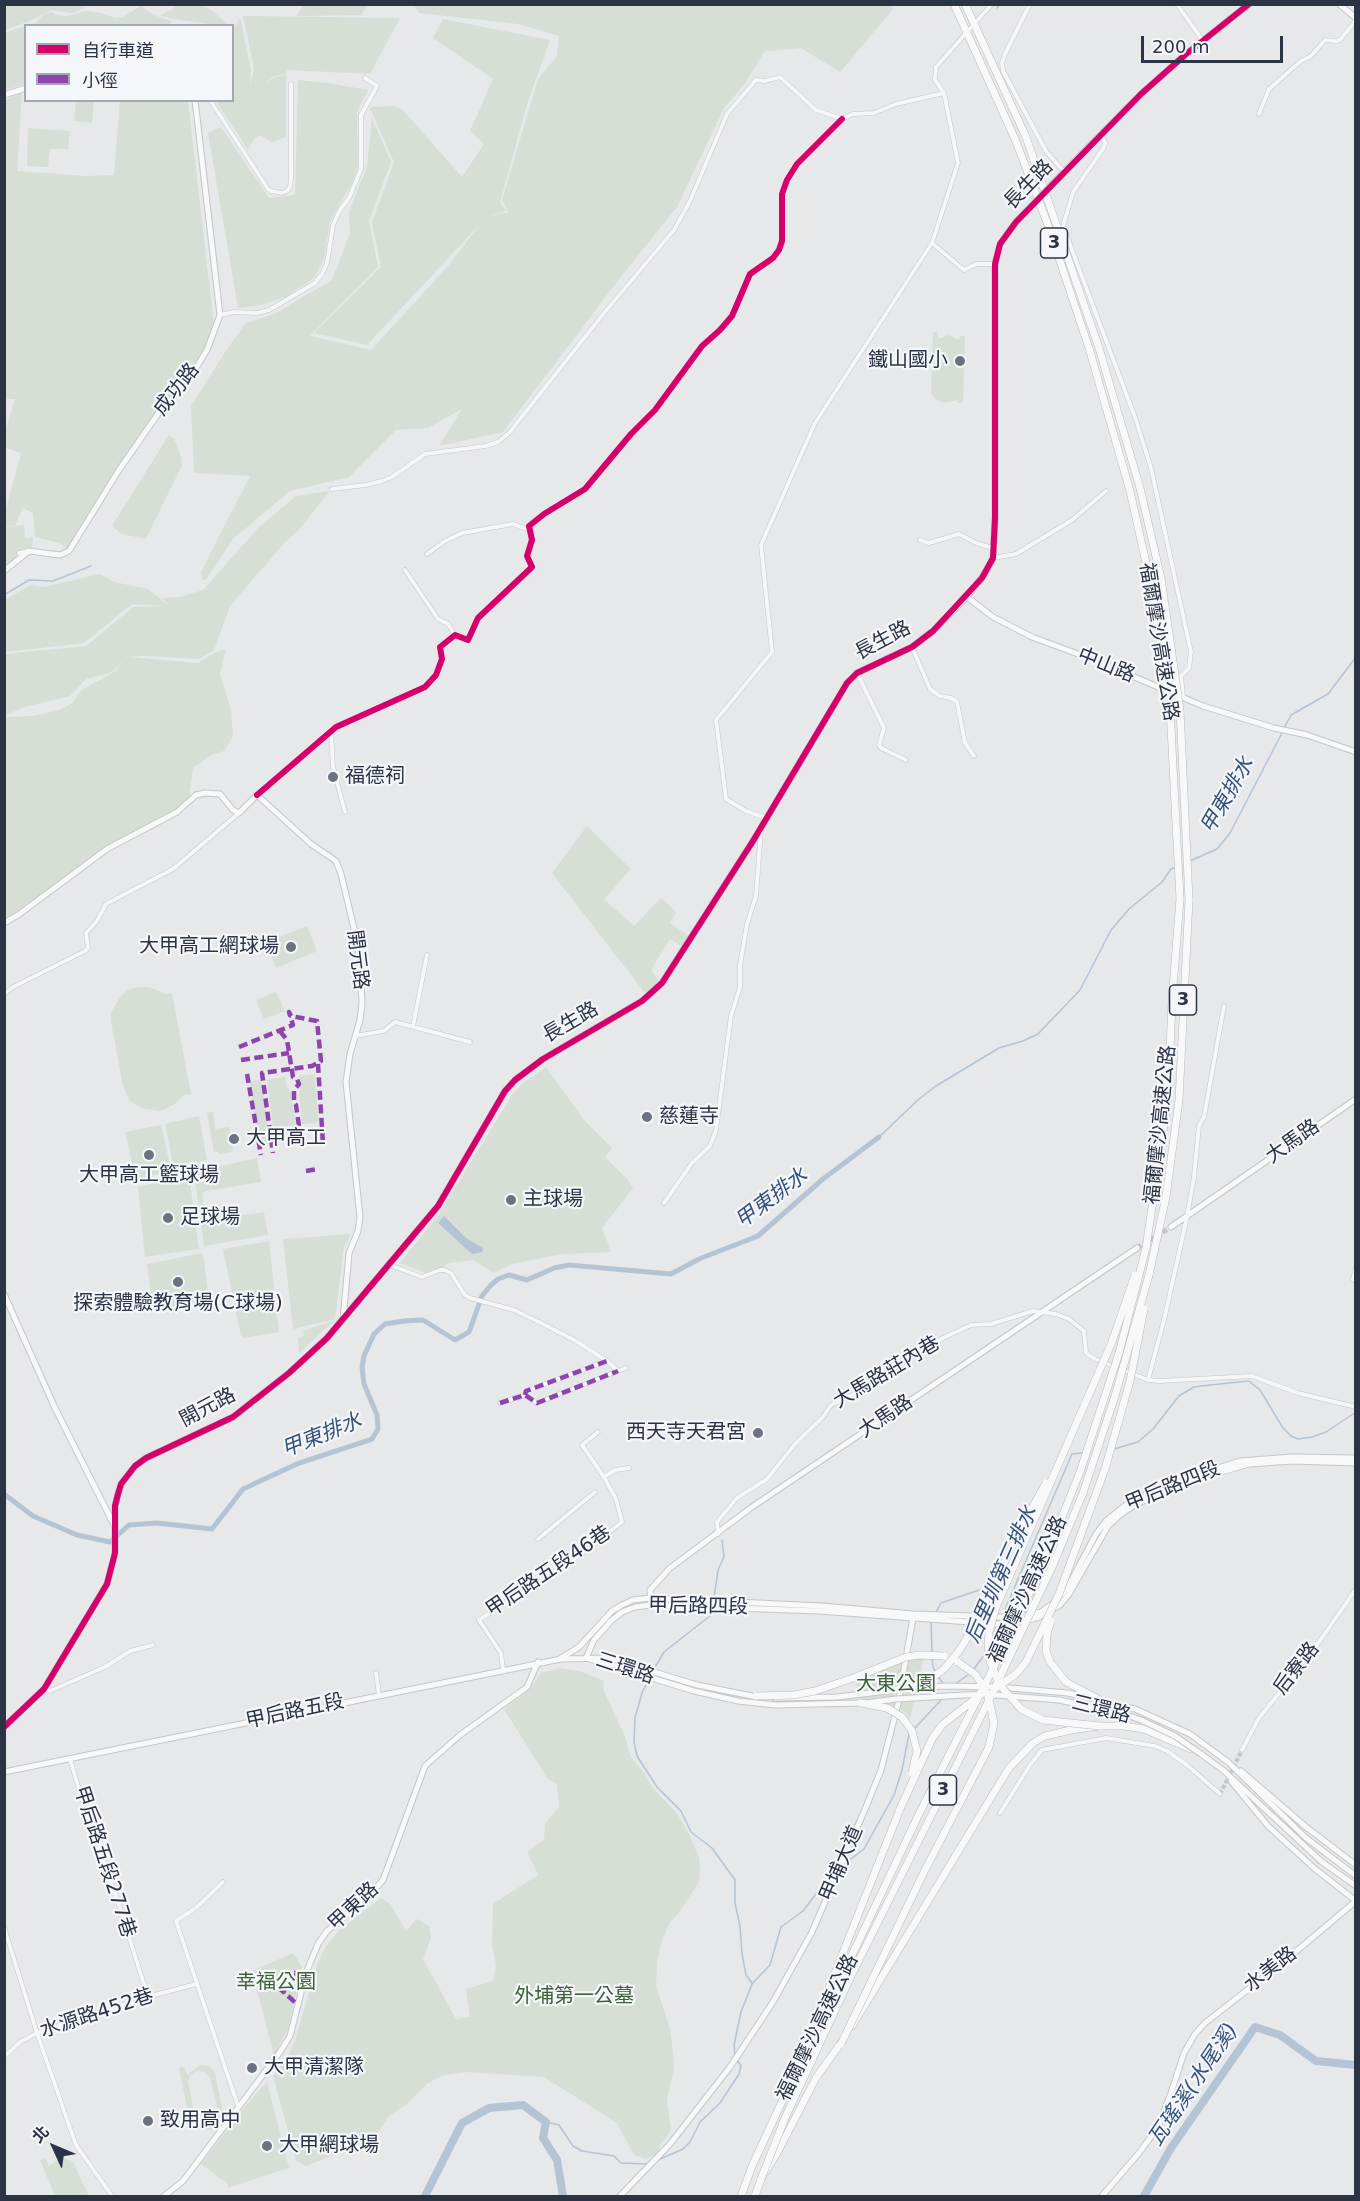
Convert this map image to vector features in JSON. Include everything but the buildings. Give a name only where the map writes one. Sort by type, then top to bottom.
[{"type":"highway","name":"福爾摩沙高速公路","points":[[741,2196],[753,2164],[919,1814],[1008,1639],[1046,1557],[1080,1472],[1119,1353],[1146,1248],[1168,1099],[1172,1001],[1180,899],[1170,709],[1150,581],[1130,491],[1089,348],[1048,225],[1015,140],[954,4]]},
{"type":"highway","name":"福爾摩沙高速公路","points":[[754,2196],[785,2118],[845,1988],[991,1696],[1053,1565],[1083,1492],[1115,1396],[1149,1275],[1166,1197],[1179,1100],[1190,900],[1180,710],[1161,578],[1140,488],[1100,348],[1026,137],[965,4]]},
{"type":"highway","points":[[1146,1248],[1112,1342],[996,1607],[988,1645],[990,1661],[999,1684],[1021,1709],[1043,1720],[1144,1729],[1201,1754]]},
{"type":"highway","points":[[1102,1701],[1066,1682],[1050,1662],[1046,1651],[1047,1634],[1059,1594],[1105,1468],[1130,1381],[1140,1339],[1149,1275]]},
{"type":"highway","points":[[896,1690],[933,1677],[960,1651],[1020,1530],[1067,1443]]},
{"type":"highway","points":[[998,1687],[1016,1674],[1026,1662],[1059,1594]]},
{"type":"highway","points":[[756,1696],[794,1695],[815,1691],[890,1662],[919,1654],[944,1656],[958,1662],[976,1675],[988,1695],[994,1723],[989,1747],[925,1870],[841,2044]]},
{"type":"highway","points":[[798,2069],[818,2012],[923,1756],[942,1725],[982,1694]]},
{"type":"highway","points":[[861,1703],[887,1708],[902,1717],[912,1731],[917,1751],[900,1809]]},
{"type":"highway","points":[[761,2179],[816,2078],[841,2044],[1009,1768],[1033,1743],[1046,1736],[1098,1726]]},
{"type":"street","points":[[766,818],[746,811],[726,799],[716,720],[772,652],[761,545],[815,423],[932,243],[958,163],[954,132],[944,93],[934,80],[936,67],[992,4]]},
{"type":"street","points":[[1030,4],[1005,54],[1002,63],[1003,71],[1046,151],[1064,172]]},
{"type":"street","points":[[1177,4],[1203,42]]},
{"type":"street","name":"長生路","points":[[344,1320],[438,1206],[505,1091],[515,1080],[543,1059],[642,1001],[662,983],[848,683],[857,673],[912,646],[933,631],[967,597],[987,570],[993,558],[995,508],[995,264],[1000,244],[1016,222],[1141,94],[1249,4]]},
{"type":"street","points":[[1259,114],[1269,89],[1301,61],[1311,56],[1325,40],[1340,40],[1356,19],[1339,4]]},
{"type":"street","points":[[332,489],[382,481],[392,477],[425,454],[486,446],[498,442],[509,433],[604,313],[674,230],[690,201],[727,114],[756,80],[765,81],[780,77],[816,110],[842,119]]},
{"type":"street","points":[[220,315],[269,310],[315,283],[322,274],[327,263],[333,225],[349,198],[361,169],[361,115],[377,86],[365,78]]},
{"type":"street","points":[[211,102],[268,189],[282,193],[290,187],[291,178],[291,84]]},
{"type":"street","points":[[4,95],[24,89]]},
{"type":"street","points":[[405,570],[438,619],[448,624],[455,635],[468,640],[478,618],[532,567],[527,556],[532,540],[530,525],[585,489],[631,434],[655,410],[702,346],[732,316],[750,274],[773,258],[779,250],[782,241],[782,194],[797,164],[842,119],[853,114],[874,113],[896,104],[944,93]]},
{"type":"street","name":"成功路","points":[[29,551],[60,555],[69,551],[119,470],[153,421],[187,383],[207,350],[220,315],[195,102]]},
{"type":"street","points":[[1101,133],[1105,143],[1103,149],[1073,192],[1063,226],[1136,420],[1151,468],[1191,652],[1189,668],[1181,676],[1183,697]]},
{"type":"street","points":[[932,243],[964,270],[976,264],[995,264]]},
{"type":"street","points":[[993,558],[1016,554],[1072,520],[1106,491]]},
{"type":"street","points":[[427,554],[445,541],[462,533],[513,524],[530,530]]},
{"type":"street","points":[[920,540],[929,543],[959,534],[992,548]]},
{"type":"street","points":[[19,553],[29,551]]},
{"type":"street","points":[[4,572],[29,551]]},
{"type":"street","name":"中山路","points":[[967,597],[993,617],[1032,637],[1094,660],[1203,706],[1343,746],[1356,752]]},
{"type":"street","points":[[4,994],[13,987],[85,951],[88,948],[86,933],[97,921],[106,904],[173,869],[332,731],[425,687],[436,675],[442,659],[440,646],[455,635]]},
{"type":"street","points":[[912,646],[930,689],[939,696],[951,698],[957,702],[965,743],[974,756]]},
{"type":"street","points":[[857,673],[884,728],[879,745],[906,760]]},
{"type":"street","points":[[332,731],[333,767],[345,812]]},
{"type":"street","points":[[4,923],[107,849],[177,812],[196,795],[220,794],[233,810],[239,813]]},
{"type":"street","name":"開元路","points":[[44,1689],[107,1584],[115,1548],[115,1506],[121,1484],[135,1466],[154,1454],[233,1417],[289,1373],[344,1320],[349,1253],[358,1231],[360,1217],[346,1082],[362,1004],[360,964],[336,861],[311,844],[257,795]]},
{"type":"street","points":[[664,1203],[692,1163],[710,1146],[716,1130],[731,1016],[740,987],[740,964],[747,924],[756,896],[761,826]]},
{"type":"street","points":[[413,1026],[427,955]]},
{"type":"street","points":[[1148,1380],[1187,1217],[1199,1125],[1204,1117],[1224,1006]]},
{"type":"street","points":[[355,1036],[384,1031],[395,1022],[470,1042]]},
{"type":"street","name":"大馬路","points":[[1171,1227],[1356,1099]]},
{"type":"street","name":"大馬路","points":[[651,1601],[650,1590],[670,1568],[752,1507],[1137,1248]]},
{"type":"street","points":[[390,1264],[422,1277],[446,1270],[451,1273],[465,1295],[470,1298],[514,1310],[541,1323],[576,1341],[608,1361],[618,1371]]},
{"type":"street","points":[[1356,1267],[1353,1278],[1356,1281]]},
{"type":"street","points":[[4,1294],[55,1408],[115,1529]]},
{"type":"street","name":"大馬路莊內巷","points":[[718,1534],[717,1522],[737,1498],[767,1479],[795,1444],[818,1423],[831,1405],[858,1392],[943,1338],[971,1325],[991,1324],[1033,1311],[1042,1312]]},
{"type":"street","points":[[1042,1312],[1062,1317],[1084,1331],[1086,1353],[1095,1359],[1148,1380],[1252,1376],[1298,1393],[1356,1407]]},
{"type":"street","points":[[525,1395],[526,1390],[608,1361]]},
{"type":"street","points":[[525,1395],[537,1403],[626,1368]]},
{"type":"street","points":[[500,1403],[525,1395]]},
{"type":"street","name":"甲后路五段46巷","points":[[503,1669],[501,1653],[479,1620],[580,1555],[622,1522],[616,1499],[582,1445],[598,1432]]},
{"type":"street","name":"甲后路四段","points":[[937,1618],[1024,1616],[1041,1612],[1056,1601],[1068,1587],[1096,1534],[1117,1510],[1132,1500],[1192,1476],[1256,1458],[1356,1458]]},
{"type":"street","name":"甲后路四段","points":[[561,1659],[579,1647],[612,1611],[633,1600],[822,1606],[998,1624],[1022,1622],[1040,1617],[1060,1605],[1069,1594],[1100,1539],[1120,1515],[1153,1497],[1204,1477],[1249,1464],[1292,1461],[1356,1463]]},
{"type":"street","points":[[604,1477],[615,1470],[629,1468]]},
{"type":"street","points":[[538,1539],[595,1492]]},
{"type":"street","points":[[102,1504],[115,1506]]},
{"type":"street","name":"后寮路","points":[[1242,1750],[1259,1718],[1312,1652],[1356,1589]]},
{"type":"street","name":"甲后路四段","points":[[586,1658],[594,1640],[611,1621],[622,1612],[651,1601]]},
{"type":"street","name":"甲埔大道","points":[[620,2196],[670,2144],[713,2091],[786,1980],[812,1932],[866,1808],[885,1754],[898,1704],[913,1617]]},
{"type":"street","points":[[586,1658],[589,1637]]},
{"type":"street","points":[[4,1727],[44,1689],[50,1691],[105,1668],[130,1651],[153,1645]]},
{"type":"street","name":"三環路","points":[[586,1658],[617,1659],[697,1685],[756,1696],[808,1699],[944,1686],[998,1687],[1068,1693],[1136,1709],[1170,1724],[1206,1745],[1228,1762],[1306,1838],[1356,1876]]},
{"type":"street","name":"甲后路五段","points":[[4,1772],[538,1662],[586,1658]]},
{"type":"street","name":"三環路","points":[[602,1660],[694,1691],[738,1701],[775,1705],[861,1703],[982,1694],[1059,1700],[1120,1713],[1175,1736],[1223,1770],[1292,1836],[1355,1886]]},
{"type":"street","name":"甲東路","points":[[164,2196],[183,2181],[290,2036],[306,1973],[322,1936],[368,1897],[383,1880],[425,1766],[460,1736],[527,1687],[538,1662]]},
{"type":"street","points":[[376,1674],[380,1695]]},
{"type":"street","points":[[982,1694],[998,1687]]},
{"type":"street","points":[[1000,1813],[1030,1764],[1042,1750],[1106,1738],[1155,1746],[1167,1751],[1220,1794]]},
{"type":"street","name":"甲后路五段277巷","points":[[70,1759],[86,1814],[117,1899],[148,1997]]},
{"type":"street","points":[[1228,1762],[1247,1774],[1306,1827],[1356,1865]]},
{"type":"street","points":[[1223,1770],[1268,1826],[1314,1868],[1356,1901]]},
{"type":"street","points":[[223,1882],[197,1907],[176,1921],[238,2106]]},
{"type":"street","name":"水美路","points":[[1102,2196],[1158,2127],[1184,2053],[1195,2034],[1205,2023],[1356,1901]]},
{"type":"street","points":[[4,1927],[37,2034],[76,2145],[112,2196]]},
{"type":"street","name":"水源路452巷","points":[[4,2056],[20,2042],[37,2034],[148,1997],[196,1984]]},
{"type":"green space","points":[[78,4],[85,8],[73,13],[51,10],[5,30],[5,5]]},
{"type":"green space","points":[[178,4],[202,6],[210,9],[227,24],[206,24],[160,15]]},
{"type":"green space","points":[[892,4],[893,9],[840,72],[801,48],[765,51],[743,86],[724,108],[677,207],[503,432],[439,446],[462,409],[428,428],[396,430],[349,477],[290,491],[233,539],[210,574],[202,580],[201,572],[250,476],[194,473],[191,406],[246,323],[274,314],[332,280],[350,233],[349,212],[367,166],[372,118],[391,162],[369,221],[378,267],[310,336],[371,350],[450,264],[480,224],[367,345],[314,333],[381,267],[372,222],[394,162],[370,108],[393,106],[402,109],[462,177],[484,144],[470,131],[493,79],[433,38],[443,19],[550,40],[528,101],[500,202],[506,211],[485,218],[508,212],[502,200],[538,79],[557,56],[559,36],[518,24],[419,13],[414,5]]},
{"type":"green space","points":[[304,5],[368,5],[361,15],[296,16]]},
{"type":"green space","points":[[141,6],[153,15],[171,21],[170,24],[32,24],[36,23],[44,14],[52,12],[66,16],[87,11],[115,18],[123,17]]},
{"type":"green space","points":[[243,16],[400,18],[370,74],[287,70],[286,74],[274,76],[263,85],[275,77],[286,75],[286,137],[272,142],[260,135],[254,139],[248,150],[217,102],[234,102],[234,26],[240,17],[251,70],[250,86],[254,68]]},
{"type":"green space","points":[[24,26],[24,84],[5,90],[5,33]]},
{"type":"green space","points":[[298,80],[368,90],[357,112],[358,166],[354,179],[330,222],[324,259],[314,278],[285,297],[261,305],[238,308],[208,133],[221,127],[269,198],[295,195]]},
{"type":"green space","points":[[22,92],[17,171],[86,176],[114,175],[120,102],[188,102],[214,325],[195,374],[157,415],[69,551],[60,543],[35,537],[33,513],[23,508],[15,526],[5,527],[5,512],[21,453],[4,447],[5,431],[15,399],[5,399],[5,100]]},
{"type":"green space","points":[[76,102],[94,102],[92,123],[74,121]]},
{"type":"green space","points":[[28,128],[70,131],[68,149],[50,149],[48,167],[27,166]]},
{"type":"green space","points":[[933,332],[938,332],[938,339],[949,335],[959,340],[960,336],[965,336],[963,403],[958,403],[957,400],[943,403],[931,394]]},
{"type":"green space","points":[[169,435],[174,439],[182,465],[146,539],[122,534],[112,526]]},
{"type":"green space","points":[[330,491],[297,532],[285,542],[230,606],[214,650],[199,659],[128,657],[198,663],[226,649],[220,674],[231,710],[233,736],[224,751],[211,755],[193,768],[189,798],[159,826],[105,853],[25,914],[5,925],[5,717],[33,716],[60,710],[72,703],[82,690],[114,672],[126,658],[112,672],[86,679],[70,696],[25,707],[5,715],[5,654],[86,646],[133,607],[166,606],[132,604],[84,643],[5,652],[5,600],[30,585],[44,587],[100,574],[114,582],[148,589],[169,606],[162,598],[180,597],[203,590],[258,528],[296,496]]},
{"type":"green space","points":[[24,525],[25,538],[33,537],[32,549],[5,569],[4,528]]},
{"type":"green space","points":[[587,826],[631,869],[604,899],[634,926],[661,898],[676,912],[670,923],[689,936],[682,946],[670,939],[651,970],[658,980],[657,985],[645,993],[552,873]]},
{"type":"green space","name":"大甲高工網球場","points":[[307,926],[317,951],[276,968],[266,942]]},
{"type":"green space","points":[[149,987],[166,994],[172,993],[191,1094],[184,1095],[175,1104],[161,1111],[144,1109],[130,1101],[123,1086],[111,1022],[111,1013],[120,997],[128,990]]},
{"type":"green space","points":[[276,992],[285,1011],[264,1019],[256,1000]]},
{"type":"green space","points":[[546,1067],[584,1120],[612,1148],[605,1157],[633,1188],[602,1228],[611,1252],[562,1254],[512,1264],[494,1273],[473,1260],[448,1263],[441,1269],[426,1273],[400,1263],[439,1214],[512,1095],[523,1083]]},
{"type":"green space","points":[[315,1074],[318,1122],[302,1124],[299,1076]]},
{"type":"green space","points":[[285,1077],[287,1087],[291,1092],[296,1125],[273,1129],[267,1080]]},
{"type":"green space","points":[[261,1080],[271,1143],[260,1145],[249,1081]]},
{"type":"green space","points":[[213,1112],[215,1129],[229,1127],[233,1152],[218,1154],[217,1151],[214,1152],[207,1113]]},
{"type":"green space","name":"大甲高工籃球場","points":[[199,1116],[207,1160],[174,1168],[165,1124]]},
{"type":"green space","name":"大甲高工籃球場","points":[[161,1125],[171,1170],[136,1180],[125,1132]]},
{"type":"green space","points":[[257,1158],[261,1182],[202,1192],[205,1220],[264,1212],[268,1235],[204,1246],[194,1172]]},
{"type":"green space","name":"足球場","points":[[189,1175],[199,1249],[145,1257],[138,1187]]},
{"type":"green space","points":[[351,1234],[344,1247],[335,1319],[293,1329],[283,1239]]},
{"type":"green space","points":[[269,1241],[279,1332],[243,1338],[223,1249]]},
{"type":"green space","name":"探索體驗教育場(C球場)","points":[[203,1253],[209,1300],[153,1310],[147,1264]]},
{"type":"green space","points":[[335,1320],[299,1353],[298,1338],[304,1336],[303,1331]]},
{"type":"green space","name":"大東公園","points":[[924,1657],[910,1718],[905,1712],[891,1705],[858,1699],[856,1682],[893,1664]]},
{"type":"green space","name":"外埔第一公墓","points":[[561,1668],[582,1672],[604,1681],[603,1689],[626,1739],[630,1756],[653,1788],[678,1815],[699,1858],[699,1882],[670,1922],[661,1943],[657,1963],[656,1986],[670,2029],[673,2053],[674,2068],[667,2100],[671,2130],[661,2144],[658,2153],[646,2159],[634,2155],[617,2123],[544,2077],[467,2072],[444,2075],[428,2083],[407,2104],[389,2116],[374,2138],[306,2166],[296,2160],[273,2076],[289,2054],[295,2040],[317,1966],[326,1946],[340,1930],[381,1898],[390,1904],[406,1931],[417,1919],[429,1926],[431,1938],[423,1959],[456,2019],[470,2017],[466,1989],[493,1981],[496,1965],[492,1945],[493,1904],[538,1875],[527,1852],[544,1840],[545,1824],[559,1807],[557,1784],[548,1779],[504,1709],[529,1690],[541,1673]]},
{"type":"green space","name":"幸福公園","points":[[293,1953],[302,1967],[288,2029],[274,2055],[252,1971]]},
{"type":"green space","points":[[200,2065],[209,2066],[215,2073],[223,2113],[220,2122],[213,2129],[204,2130],[197,2126],[197,2130],[192,2131],[179,2068],[184,2067],[187,2075]],"holes":[[[197,2071],[205,2072],[210,2078],[218,2110],[216,2121],[210,2126],[200,2124],[195,2118],[188,2082],[190,2075]]]},
{"type":"green space","points":[[267,2082],[289,2168],[227,2188],[228,2184],[201,2164],[241,2111]]},
{"type":"green space","points":[[45,2158],[49,2166],[60,2158],[73,2162],[89,2196],[55,2196],[40,2160]]},
{"type":"water","points":[[444,1216],[466,1238],[483,1248],[482,1252],[472,1254],[438,1223]]},
{"type":"waterway","points":[[997,8],[1000,4]]},
{"type":"waterway","points":[[4,595],[29,580],[53,581],[91,566]]},
{"type":"waterway","name":"甲東排水","points":[[1284,728],[1291,715],[1328,694],[1356,657]]},
{"type":"waterway","name":"甲東排水","points":[[1190,861],[1217,849],[1230,833],[1282,733]]},
{"type":"waterway","name":"甲東排水","points":[[879,1137],[936,1086],[999,1048],[1038,1034],[1080,990],[1111,930],[1129,909],[1162,882],[1174,868]]},
{"type":"waterway","name":"甲東排水","points":[[4,1494],[33,1516],[77,1535],[110,1542],[129,1525],[157,1523],[212,1529],[243,1489],[299,1463],[372,1439],[378,1429],[377,1415],[364,1384],[362,1367],[364,1356],[374,1334],[385,1324],[423,1320],[455,1340],[469,1332],[482,1296],[491,1285],[498,1279],[509,1275],[527,1280],[554,1268],[569,1265],[671,1274],[699,1259],[758,1236],[823,1179],[879,1137]]},
{"type":"waterway","name":"后里圳第三排水","points":[[1114,1449],[1138,1442],[1153,1429],[1179,1396],[1194,1387],[1249,1381],[1260,1390],[1283,1428],[1298,1439],[1326,1432],[1356,1412]]},
{"type":"waterway","name":"后里圳第三排水","points":[[1003,1614],[1072,1454],[1082,1453]]},
{"type":"waterway","points":[[714,1598],[718,1570],[724,1557],[722,1540]]},
{"type":"waterway","points":[[936,1612],[941,1603],[985,1588]]},
{"type":"waterway","points":[[654,1669],[664,1652],[715,1612],[714,1602]]},
{"type":"waterway","points":[[931,1621],[932,1652]]},
{"type":"waterway","name":"后里圳第三排水","points":[[991,1641],[997,1626]]},
{"type":"waterway","name":"后里圳第三排水","points":[[974,1669],[987,1651]]},
{"type":"waterway","points":[[932,1657],[936,1672]]},
{"type":"waterway","name":"后里圳第三排水","points":[[955,1684],[968,1675]]},
{"type":"waterway","points":[[938,1676],[944,1685]]},
{"type":"waterway","points":[[649,1679],[642,1693],[635,1718],[634,1742],[637,1756],[657,1787],[681,1811],[691,1832],[712,1848],[735,1880],[735,1903],[740,1926],[742,1954],[746,1975],[752,1983]]},
{"type":"waterway","name":"后里圳第三排水","points":[[915,1728],[942,1699]]},
{"type":"waterway","name":"后里圳第三排水","points":[[843,1865],[864,1849],[894,1795],[909,1734]]},
{"type":"waterway","name":"后里圳第三排水","points":[[735,2057],[734,2045],[741,2012],[752,1984],[770,1965],[781,1927],[803,1911],[835,1872]]},
{"type":"waterway","name":"瓦瑤溪(水尾溪)","points":[[1144,2196],[1171,2148],[1255,2027],[1280,2035],[1316,2061],[1356,2065]]},
{"type":"waterway","name":"后里圳第三排水","points":[[658,2160],[683,2149],[690,2142],[700,2122],[720,2103],[739,2074],[741,2066],[738,2061]]},
{"type":"waterway","points":[[425,2196],[462,2123],[489,2108],[523,2105],[546,2122],[543,2138],[557,2160],[563,2196]]},
{"type":"waterway","name":"后里圳第三排水","points":[[546,2122],[559,2125],[573,2146],[582,2151],[614,2156],[621,2163],[648,2164]]},
{"type":"tunnel","points":[[1137,1248],[1171,1227]]},
{"type":"tunnel","points":[[1220,1794],[1242,1750]]},
{"type":"marked path","points":[[239,1047],[293,1025],[289,1012],[291,1016],[317,1021],[321,1061],[312,1066],[262,1073],[273,1153]]},
{"type":"marked path","points":[[280,1031],[287,1040],[293,1077],[299,1084],[294,1090],[294,1103],[302,1147]]},
{"type":"marked path","points":[[241,1060],[289,1053]]},
{"type":"marked path","points":[[318,1064],[323,1144]]},
{"type":"marked path","points":[[247,1074],[261,1155]]},
{"type":"marked path","points":[[306,1171],[318,1169]]},
{"type":"marked path","points":[[525,1395],[526,1391],[607,1361]]},
{"type":"marked path","points":[[500,1403],[525,1395],[537,1403],[618,1371]]},
{"type":"marked path","points":[[283,1993],[288,1975],[295,1973],[304,1981]]},
{"type":"marked path","points":[[278,1987],[298,2005]]},
{"type":"cycle path","points":[[4,1727],[44,1689],[107,1584],[115,1553],[115,1506],[121,1484],[135,1466],[146,1458],[233,1417],[289,1373],[327,1338],[438,1206],[505,1091],[515,1080],[543,1059],[642,1001],[662,983],[753,841],[847,683],[857,673],[912,647],[933,631],[982,578],[993,558],[995,264],[1000,244],[1016,222],[1141,94],[1249,4]]},
{"type":"cycle path","points":[[257,795],[336,727],[425,687],[436,675],[442,659],[440,647],[455,635],[468,640],[478,618],[532,567],[527,556],[532,540],[529,526],[585,489],[631,434],[655,410],[702,346],[732,316],[750,274],[773,258],[779,250],[782,241],[782,194],[787,180],[797,164],[842,119]]},
{"type":"place","name":"鐵山國小","points":[[960,361]]},
{"type":"place","name":"福德祠","points":[[333,777]]},
{"type":"place","name":"大甲高工網球場","points":[[291,947]]},
{"type":"place","name":"慈蓮寺","points":[[647,1117]]},
{"type":"place","name":"大甲高工","points":[[234,1139]]},
{"type":"place","name":"大甲高工籃球場","points":[[149,1155]]},
{"type":"place","name":"主球場","points":[[511,1200]]},
{"type":"place","name":"足球場","points":[[168,1218]]},
{"type":"place","name":"探索體驗教育場(C球場)","points":[[178,1282]]},
{"type":"place","name":"西天寺天君宮","points":[[758,1433]]},
{"type":"place","name":"大甲清潔隊","points":[[252,2068]]},
{"type":"place","name":"致用高中","points":[[148,2121]]},
{"type":"place","name":"大甲網球場","points":[[267,2146]]}]
